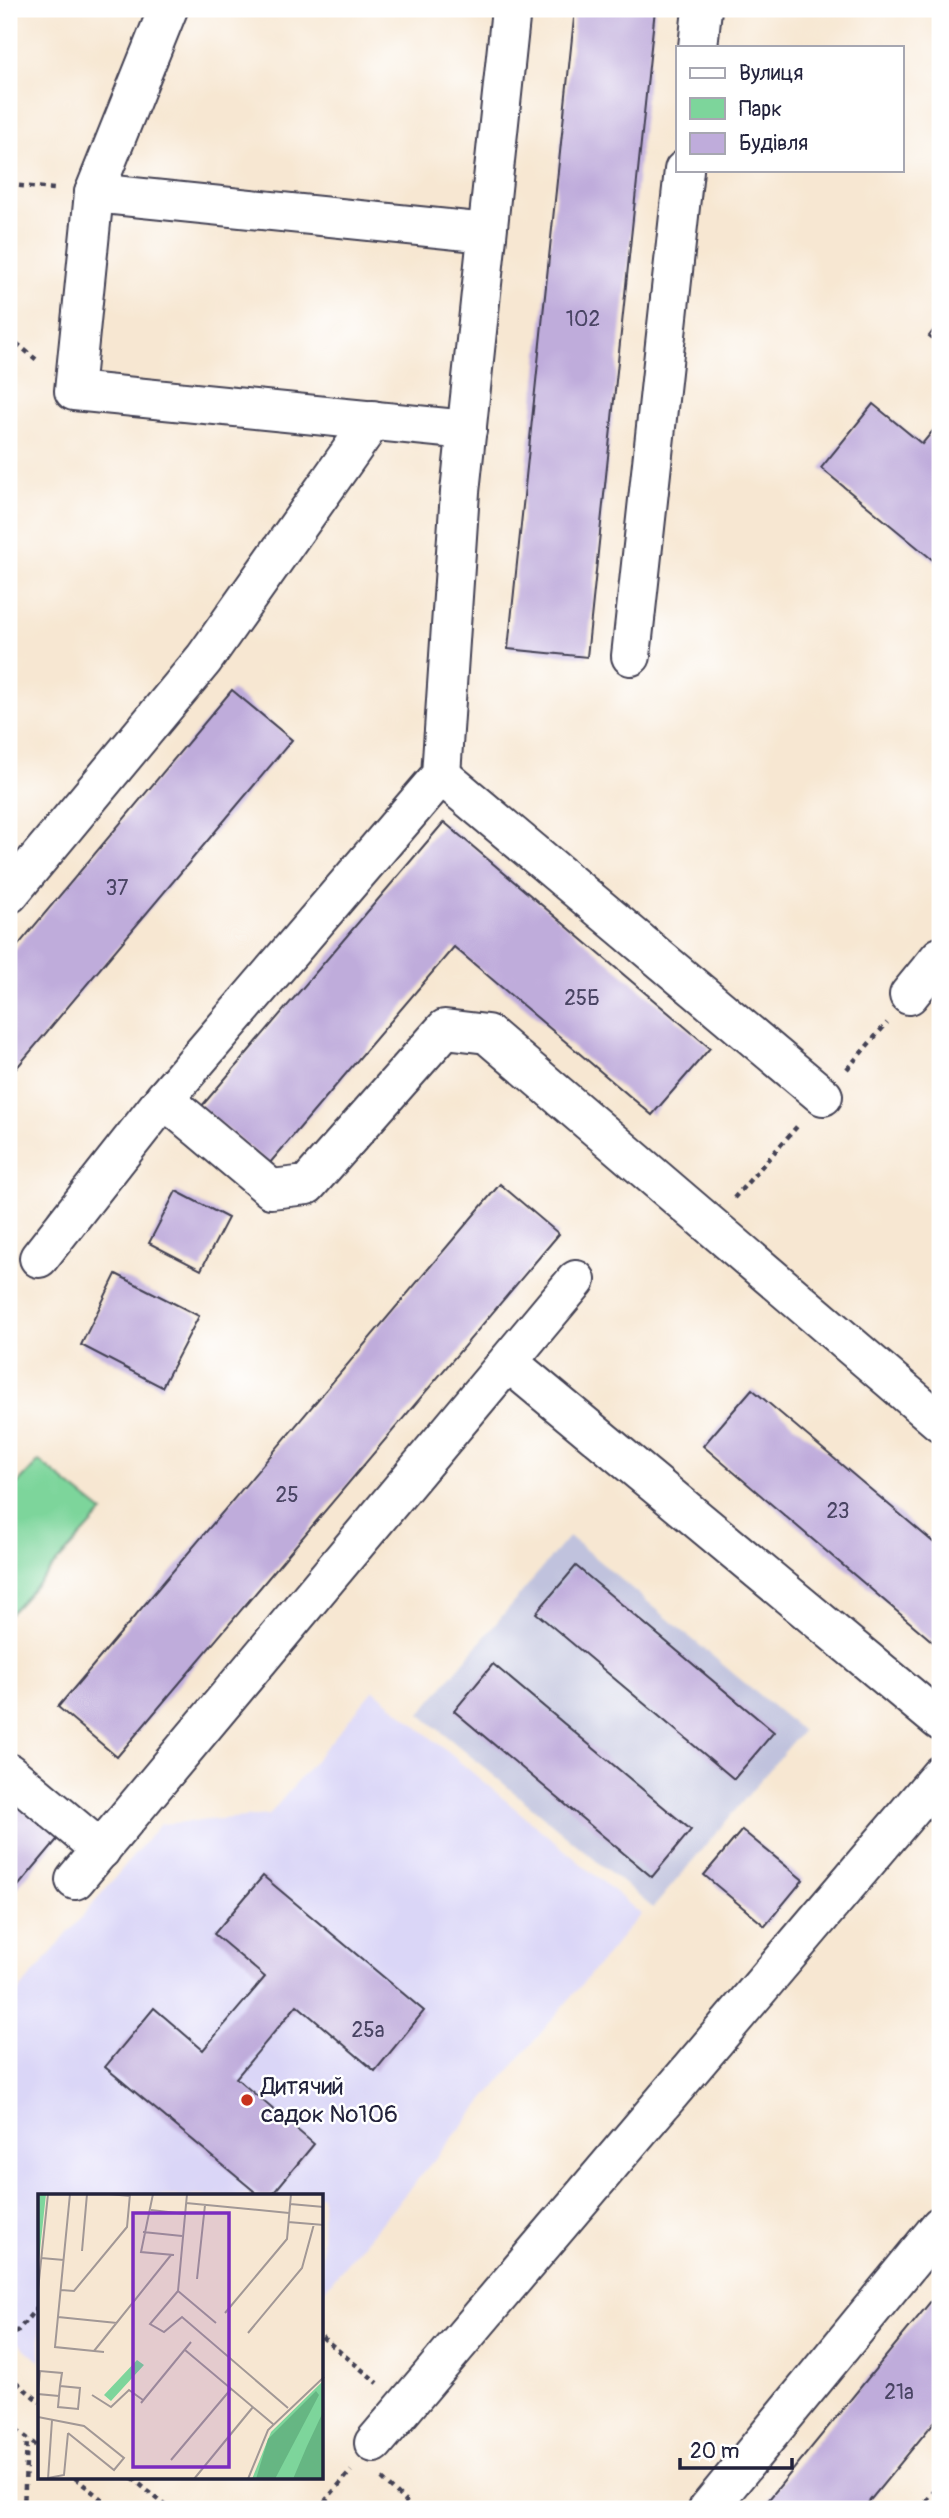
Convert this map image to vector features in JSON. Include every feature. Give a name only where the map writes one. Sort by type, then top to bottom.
[{"type":"lane","points":[[168,9],[94,193],[74,391],[467,430]]},
{"type":"lane","points":[[38,1258],[164,1099],[441,775],[459,505],[507,9]]},
{"type":"lane","points":[[698,46],[702,9]]},
{"type":"lane","points":[[631,656],[684,172]]},
{"type":"lane","points":[[94,193],[487,233]]},
{"type":"lane","points":[[9,894],[204,659],[373,420]]},
{"type":"lane","points":[[441,775],[823,1096]]},
{"type":"lane","points":[[909,995],[940,957]]},
{"type":"lane","points":[[164,1099],[271,1189],[307,1185],[445,1029],[487,1034],[940,1422]]},
{"type":"lane","points":[[75,1880],[576,1280]]},
{"type":"lane","points":[[508,1362],[940,1721]]},
{"type":"lane","points":[[9,1773],[101,1850]]},
{"type":"lane","points":[[368,2451],[940,1775]]},
{"type":"lane","points":[[708,2509],[940,2226]]},
{"type":"path","points":[[9,185],[94,193]]},
{"type":"path","points":[[9,2341],[38,2306]]},
{"type":"path","points":[[324,2339],[405,2407]]},
{"type":"path","points":[[9,2376],[38,2400]]},
{"type":"path","points":[[9,2423],[38,2447]]},
{"type":"path","points":[[24,2509],[27,2438]]},
{"type":"path","points":[[318,2509],[368,2451],[413,2509]]},
{"type":"path","points":[[78,2480],[114,2509]]},
{"type":"path","points":[[134,2480],[170,2509]]},
{"type":"path","points":[[919,2509],[940,2484]]},
{"type":"shaded area","points":[[569,1536],[802,1731],[653,1908],[420,1714]]},
{"type":"shaded area","name":"Дитячий садок №106","points":[[374,1690],[641,1914],[324,2291],[324,2194],[38,2194],[38,2360],[9,2335],[9,2003],[160,1824],[269,1815]]},
{"type":"green space","points":[[39,1461],[103,1512],[9,1615],[9,1493]]},
{"type":"building","points":[[575,9],[655,9],[587,657],[508,649]]},
{"type":"building","points":[[940,322],[940,345],[929,336]]},
{"type":"building","points":[[873,404],[922,444],[940,422],[940,566],[821,468]]},
{"type":"building","points":[[232,690],[292,740],[9,1077],[9,956]]},
{"type":"building","points":[[444,822],[710,1048],[652,1115],[454,947],[269,1164],[201,1107]]},
{"type":"building","points":[[500,1184],[559,1234],[117,1757],[58,1707]]},
{"type":"building","points":[[176,1191],[228,1218],[201,1270],[149,1243]]},
{"type":"building","points":[[116,1274],[199,1316],[162,1387],[81,1345]]},
{"type":"building","points":[[752,1389],[940,1548],[940,1648],[703,1446]]},
{"type":"building","points":[[576,1566],[774,1732],[734,1779],[536,1613]]},
{"type":"building","points":[[493,1664],[691,1830],[652,1877],[454,1711]]},
{"type":"building","points":[[9,1791],[61,1835],[9,1897]]},
{"type":"building","points":[[742,1830],[803,1880],[765,1926],[704,1875]]},
{"type":"building","points":[[263,1876],[424,2011],[375,2071],[297,2005],[236,2078],[314,2144],[273,2194],[258,2194],[105,2067],[154,2008],[203,2050],[265,1977],[214,1934]]},
{"type":"building","points":[[940,2290],[940,2415],[863,2509],[761,2509]]},
{"type":"place","name":"Дитячий садок №106","points":[[247,2100]]}]
